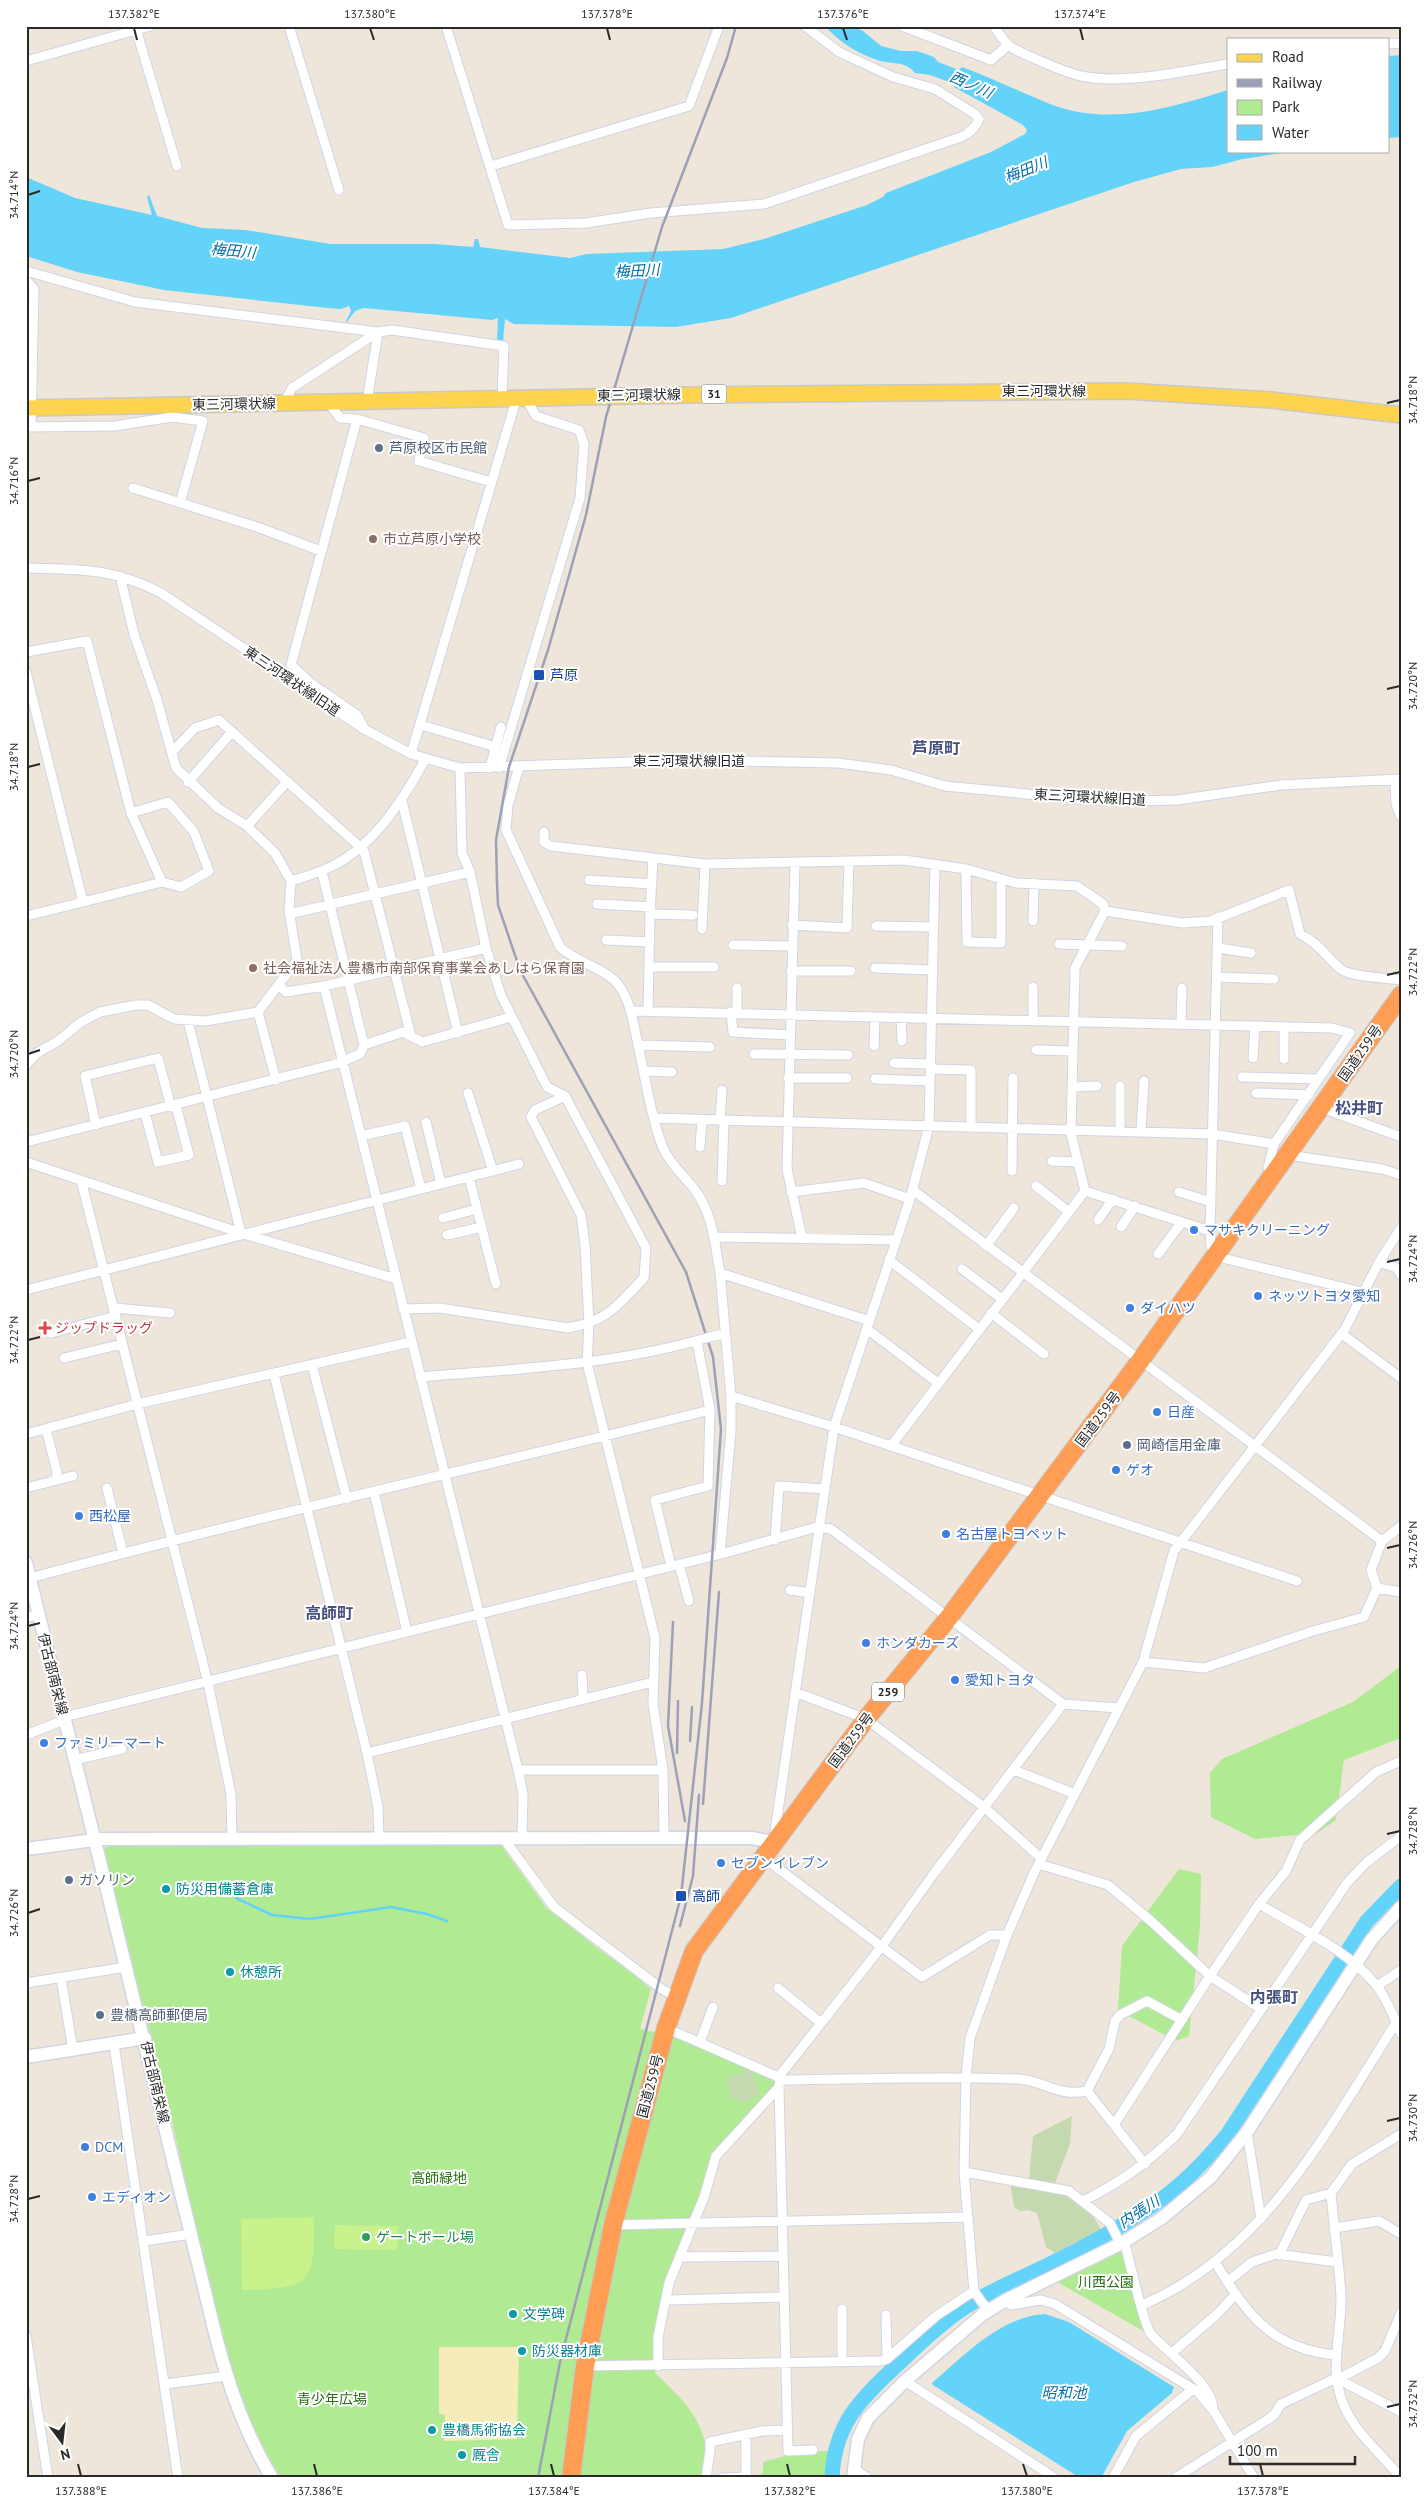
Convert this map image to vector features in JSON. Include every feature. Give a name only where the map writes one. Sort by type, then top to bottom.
[{"type":"highway","name":"国道259号","points":[[571,2478],[585,2366],[613,2225],[666,2028],[676,1996],[694,1951],[866,1719],[950,1616],[1140,1361],[1272,1176],[1281,1150],[1322,1108],[1401,996]]},
{"type":"main road","name":"東三河環状線","points":[[29,408],[514,398],[1126,391],[1271,400],[1401,415]]},
{"type":"street","points":[[26,61],[136,28],[150,26]]},
{"type":"street","points":[[289,26],[340,190]]},
{"type":"street","points":[[446,26],[508,224],[586,223],[651,213],[764,204],[961,137],[969,133],[977,124],[979,119],[975,114],[935,90],[892,77],[839,52],[805,26]]},
{"type":"street","points":[[491,166],[689,106],[719,26]]},
{"type":"street","points":[[902,26],[991,60],[1007,46]]},
{"type":"street","points":[[994,26],[1007,46],[1060,70],[1100,78],[1145,76],[1227,64]]},
{"type":"street","points":[[136,28],[177,166]]},
{"type":"street","points":[[26,271],[135,302],[378,332],[392,330],[504,346],[514,398],[421,725],[411,754]]},
{"type":"street","points":[[26,280],[34,289],[29,348],[29,427],[115,426],[172,418],[203,420],[180,503]]},
{"type":"street","points":[[367,402],[378,332]]},
{"type":"street","points":[[284,403],[292,388],[378,332]]},
{"type":"street","points":[[495,768],[580,498],[584,444],[579,430],[536,416],[514,398]]},
{"type":"street","points":[[329,403],[340,418],[357,419],[424,438],[419,461],[491,482]]},
{"type":"street","points":[[357,419],[291,665],[312,684],[357,715],[364,729]]},
{"type":"street","points":[[133,488],[257,527],[321,551]]},
{"type":"street","name":"東三河環状線旧道","points":[[26,568],[90,569],[138,581],[162,594],[364,729],[425,760],[460,768],[690,760],[838,763],[891,770],[946,786],[1089,800],[1177,800],[1280,785],[1398,779]]},
{"type":"street","points":[[26,1065],[38,1053],[58,1041],[81,1022],[100,1012],[136,1005],[148,1006],[174,1019],[205,1022],[258,1012],[297,960],[289,914],[291,881],[275,853],[247,826],[218,808],[188,782],[176,768],[157,700],[134,634],[120,576]]},
{"type":"street","points":[[26,652],[87,641],[131,813],[162,882]]},
{"type":"street","points":[[26,672],[83,902]]},
{"type":"street","points":[[172,752],[195,728],[219,720],[364,851],[411,1036]]},
{"type":"street","points":[[421,725],[496,746]]},
{"type":"street","points":[[495,768],[496,746],[501,727]]},
{"type":"street","points":[[188,782],[231,732]]},
{"type":"street","points":[[291,881],[322,872],[339,863],[360,847],[402,801],[425,760]]},
{"type":"street","points":[[519,767],[506,815],[506,830],[512,848],[560,947],[570,957],[616,982],[631,1011],[654,1118],[664,1148],[674,1166],[702,1202],[714,1237],[720,1273],[722,1334],[731,1396],[731,1431],[720,1554]]},
{"type":"street","points":[[403,1309],[440,1308],[568,1328],[589,1324],[607,1315],[644,1278],[646,1248],[565,1096],[547,1086],[511,1018],[486,948],[470,872],[462,853],[460,768]]},
{"type":"street","points":[[1398,779],[1396,804],[1401,817]]},
{"type":"street","points":[[247,826],[287,782]]},
{"type":"street","points":[[402,801],[458,1033]]},
{"type":"street","points":[[26,916],[162,882],[181,887],[209,870],[194,832],[168,802],[131,813]]},
{"type":"street","points":[[544,832],[544,842],[551,846],[653,859],[705,864],[904,860],[966,869],[1001,880],[1077,886],[1103,904],[1105,911],[1075,968],[1071,1129],[1085,1191]]},
{"type":"street","points":[[648,1011],[653,859]]},
{"type":"street","points":[[792,924],[847,928],[849,862]]},
{"type":"street","points":[[795,863],[786,1169],[802,1238]]},
{"type":"street","points":[[702,929],[705,864]]},
{"type":"street","points":[[26,1848],[94,1840],[752,1838],[774,1842],[834,1427],[869,1325],[895,1240],[912,1194],[930,1126],[935,865]]},
{"type":"street","points":[[966,869],[967,942],[1001,943],[1001,880]]},
{"type":"street","points":[[26,1142],[276,1080],[342,1062],[360,1054],[364,1045],[322,872]]},
{"type":"street","points":[[289,914],[470,872]]},
{"type":"street","points":[[589,880],[652,884]]},
{"type":"street","points":[[1033,921],[1034,883]]},
{"type":"street","points":[[1105,911],[1182,923],[1210,920],[1289,890],[1300,934],[1314,941],[1342,969],[1354,974],[1401,980]]},
{"type":"street","points":[[597,904],[693,915]]},
{"type":"street","points":[[1218,917],[1210,1231],[1214,1256],[1362,1292]]},
{"type":"street","points":[[876,926],[934,927]]},
{"type":"street","points":[[606,940],[650,942]]},
{"type":"street","points":[[733,944],[792,946]]},
{"type":"street","points":[[1059,944],[1122,946]]},
{"type":"street","points":[[279,985],[286,992],[324,986],[486,948]]},
{"type":"street","points":[[1218,948],[1251,953]]},
{"type":"street","points":[[650,967],[714,967]]},
{"type":"street","points":[[875,968],[933,970]]},
{"type":"street","points":[[791,971],[851,971]]},
{"type":"street","points":[[1217,977],[1274,979]]},
{"type":"street","points":[[324,986],[518,1770],[523,1794],[522,1838]]},
{"type":"street","points":[[1033,987],[1033,1021]]},
{"type":"street","points":[[737,988],[733,1032],[790,1035]]},
{"type":"street","points":[[1181,1024],[1182,988]]},
{"type":"street","points":[[631,1011],[1332,1028],[1350,1033],[1309,1095],[1302,1100],[1281,1150]]},
{"type":"street","points":[[258,1012],[276,1080]]},
{"type":"street","points":[[874,1046],[875,1017]]},
{"type":"street","points":[[901,1017],[902,1041]]},
{"type":"street","points":[[364,1045],[403,1032],[422,1042],[511,1018]]},
{"type":"street","points":[[188,1021],[206,1098],[244,1234]]},
{"type":"street","points":[[1253,1058],[1255,1026]]},
{"type":"street","points":[[1284,1027],[1284,1059]]},
{"type":"street","points":[[639,1045],[710,1047]]},
{"type":"street","points":[[1036,1050],[1072,1051]]},
{"type":"street","points":[[754,1054],[848,1055]]},
{"type":"street","points":[[96,1125],[85,1076],[158,1058],[189,1155],[158,1162],[145,1113]]},
{"type":"street","points":[[894,1063],[971,1070],[970,1128]]},
{"type":"street","points":[[644,1071],[672,1072]]},
{"type":"street","points":[[788,1078],[847,1078]]},
{"type":"street","points":[[1012,1171],[1013,1078]]},
{"type":"street","points":[[1242,1078],[1320,1079]]},
{"type":"street","points":[[875,1079],[930,1081]]},
{"type":"street","points":[[1141,1132],[1144,1081]]},
{"type":"street","points":[[1072,1087],[1097,1086]]},
{"type":"street","points":[[1120,1086],[1120,1131]]},
{"type":"street","points":[[722,1090],[722,1181]]},
{"type":"street","points":[[468,1093],[493,1171]]},
{"type":"street","points":[[1256,1093],[1309,1095]]},
{"type":"street","points":[[565,1096],[535,1110],[531,1117],[581,1215],[585,1245],[589,1324],[587,1362],[655,1638],[653,1704],[663,1770],[664,1838]]},
{"type":"street","points":[[1322,1108],[1401,1137]]},
{"type":"street","points":[[654,1118],[1212,1134],[1281,1150],[1382,1169],[1401,1175]]},
{"type":"street","points":[[700,1147],[702,1120]]},
{"type":"street","points":[[426,1122],[441,1184]]},
{"type":"street","points":[[362,1136],[404,1126],[421,1189]]},
{"type":"street","points":[[1052,1161],[1078,1162]]},
{"type":"street","points":[[26,1162],[244,1234],[396,1279]]},
{"type":"street","points":[[26,1290],[519,1164]]},
{"type":"street","points":[[469,1177],[496,1284]]},
{"type":"street","points":[[81,1180],[208,1683],[231,1794],[232,1840]]},
{"type":"street","points":[[791,1192],[864,1183],[912,1194],[1022,1272],[1256,1445],[1382,1542]]},
{"type":"street","points":[[1036,1186],[1069,1212]]},
{"type":"street","points":[[1085,1191],[1210,1231]]},
{"type":"street","points":[[891,1446],[991,1312],[1085,1191]]},
{"type":"street","points":[[1179,1192],[1211,1202]]},
{"type":"street","points":[[1098,1220],[1113,1199]]},
{"type":"street","points":[[1121,1227],[1135,1206]]},
{"type":"street","points":[[986,1246],[1014,1208]]},
{"type":"street","points":[[443,1218],[477,1209]]},
{"type":"street","points":[[1158,1254],[1182,1222]]},
{"type":"street","points":[[447,1235],[482,1227]]},
{"type":"street","points":[[986,2307],[975,2292],[964,2172],[966,2077],[970,2038],[1007,1935],[1040,1862],[1143,1662],[1174,1551],[1342,1334],[1362,1292],[1401,1228]]},
{"type":"street","points":[[714,1237],[895,1240]]},
{"type":"street","points":[[889,1260],[979,1329]]},
{"type":"street","points":[[1379,1262],[1397,1268],[1401,1275]]},
{"type":"street","points":[[962,1270],[1002,1299]]},
{"type":"street","points":[[720,1273],[869,1325],[938,1383]]},
{"type":"street","points":[[51,1333],[114,1312],[170,1313]]},
{"type":"street","points":[[991,1312],[1044,1354]]},
{"type":"street","points":[[420,1378],[587,1362],[697,1342],[722,1334]]},
{"type":"street","points":[[1342,1334],[1401,1378]]},
{"type":"street","points":[[26,1434],[137,1404],[411,1342]]},
{"type":"street","points":[[688,1601],[655,1500],[708,1486],[710,1410],[697,1342]]},
{"type":"street","points":[[64,1358],[122,1344]]},
{"type":"street","points":[[312,1365],[347,1499]]},
{"type":"street","points":[[274,1374],[367,1753],[378,1807],[379,1839]]},
{"type":"street","points":[[731,1396],[834,1427],[1297,1581]]},
{"type":"street","points":[[30,1578],[172,1540],[710,1410]]},
{"type":"street","points":[[46,1429],[57,1472],[56,1480]]},
{"type":"street","points":[[26,1488],[74,1476]]},
{"type":"street","points":[[775,1540],[779,1486],[825,1489]]},
{"type":"street","points":[[107,1488],[123,1553]]},
{"type":"street","points":[[374,1492],[407,1632]]},
{"type":"street","points":[[1143,1662],[1204,1668],[1313,1631],[1364,1617],[1376,1588],[1371,1570],[1382,1542],[1401,1526]]},
{"type":"street","points":[[26,1734],[64,1719],[819,1528],[831,1529],[950,1616],[1063,1704],[1118,1708]]},
{"type":"street","name":"伊古部南栄線","points":[[26,1563],[145,2038],[226,2376],[246,2431],[272,2478]]},
{"type":"street","points":[[1376,1588],[1401,1592]]},
{"type":"street","points":[[790,1590],[810,1593]]},
{"type":"street","points":[[26,1618],[39,1614]]},
{"type":"street","points":[[582,1675],[583,1699]]},
{"type":"street","points":[[367,1753],[653,1682]]},
{"type":"street","points":[[795,1692],[866,1719],[984,1807],[1040,1862],[1108,1885],[1152,1922],[1210,1976],[1261,2009]]},
{"type":"street","points":[[813,2450],[788,2451],[781,2074],[882,1946],[984,1807],[1063,1704]]},
{"type":"street","points":[[74,1760],[122,1748]]},
{"type":"street","points":[[1114,2125],[1210,1976],[1259,1904],[1286,1871],[1300,1840],[1376,1772],[1401,1761]]},
{"type":"street","points":[[518,1770],[663,1770]]},
{"type":"street","points":[[1014,1770],[1076,1794]]},
{"type":"street","points":[[1083,2201],[1145,2164],[1177,2134],[1347,1883],[1368,1862],[1401,1836]]},
{"type":"street","points":[[504,1839],[554,1907],[662,1990],[676,1996]]},
{"type":"street","points":[[763,1856],[922,1977],[990,1935],[1007,1935]]},
{"type":"street","points":[[1259,1904],[1338,1951],[1354,1963],[1377,1986],[1398,2021],[1401,2033]]},
{"type":"street","points":[[868,2478],[854,2473],[858,2439],[863,2425],[906,2381],[986,2307],[1006,2300],[1162,2218],[1190,2197],[1211,2177],[1247,2132],[1354,1963],[1372,1939],[1401,1907]]},
{"type":"street","points":[[26,1983],[126,1967]]},
{"type":"street","points":[[1377,1986],[1401,1970]]},
{"type":"street","points":[[61,1978],[73,2050]]},
{"type":"street","points":[[778,1988],[821,2023]]},
{"type":"street","points":[[1087,2091],[1109,2049],[1115,2021],[1120,2015],[1147,2001],[1182,2020]]},
{"type":"street","points":[[700,2042],[713,2007]]},
{"type":"street","points":[[1142,2305],[1158,2298],[1215,2262],[1261,2219],[1280,2198],[1317,2146],[1398,2021]]},
{"type":"street","points":[[666,2028],[700,2042],[780,2083],[966,2077],[1031,2080],[1071,2094],[1087,2091]]},
{"type":"street","points":[[26,2057],[145,2038]]},
{"type":"street","points":[[114,2044],[178,2478]]},
{"type":"street","points":[[658,2366],[658,2337],[670,2282],[694,2223],[716,2156],[780,2083]]},
{"type":"street","points":[[1087,2091],[1145,2164]]},
{"type":"street","points":[[1247,2132],[1261,2219]]},
{"type":"street","points":[[1401,2134],[1352,2164],[1331,2194],[1341,2298],[1335,2355],[1337,2379],[1344,2407],[1359,2433],[1401,2478]]},
{"type":"street","points":[[964,2172],[1069,2191],[1110,2223],[1126,2248],[1149,2333],[1172,2352],[1205,2390],[1213,2405],[1213,2410]]},
{"type":"street","points":[[1279,2255],[1306,2200],[1331,2194]]},
{"type":"street","points":[[613,2225],[968,2217]]},
{"type":"street","points":[[1334,2228],[1379,2222],[1401,2234]]},
{"type":"street","points":[[144,2241],[191,2234]]},
{"type":"street","points":[[1227,2282],[1252,2262],[1279,2255],[1337,2262]]},
{"type":"street","points":[[680,2258],[783,2256]]},
{"type":"street","points":[[1215,2262],[1236,2294],[1270,2333],[1281,2340],[1310,2352],[1335,2355]]},
{"type":"street","points":[[585,2366],[881,2361],[887,2359],[936,2316],[975,2292]]},
{"type":"street","points":[[1172,2352],[1216,2315],[1236,2294]]},
{"type":"street","points":[[667,2300],[784,2297]]},
{"type":"street","points":[[1006,2300],[1011,2305],[1041,2300],[1055,2304],[1193,2389],[1213,2410],[1254,2478]]},
{"type":"street","points":[[842,2309],[842,2362]]},
{"type":"street","points":[[1175,2478],[1274,2415],[1281,2404],[1378,2358],[1385,2351],[1401,2313]]},
{"type":"street","points":[[886,2315],[887,2359]]},
{"type":"street","points":[[26,2336],[48,2478]]},
{"type":"street","points":[[165,2384],[226,2376]]},
{"type":"street","points":[[1337,2379],[1401,2412]]},
{"type":"street","points":[[906,2381],[1055,2478]]},
{"type":"street","points":[[1112,2478],[1136,2436],[1193,2389]]},
{"type":"street","points":[[706,2478],[710,2442],[762,2430],[788,2430]]},
{"type":"street","points":[[720,2478],[746,2477],[746,2434]]},
{"type":"green space","points":[[1401,1666],[1401,1738],[1344,1760],[1336,1820],[1317,1833],[1255,1839],[1211,1817],[1210,1773],[1222,1759],[1353,1702]]},
{"type":"green space","name":"高師緑地","points":[[497,1843],[501,1845],[548,1910],[551,1908],[574,1930],[651,1989],[640,2029],[671,2035],[776,2080],[776,2085],[714,2155],[692,2224],[681,2247],[655,2362],[655,2373],[688,2407],[700,2427],[706,2453],[702,2478],[281,2478],[262,2447],[236,2389],[217,2322],[168,2103],[101,1850],[112,1844]]},
{"type":"green space","points":[[1179,1869],[1201,1874],[1200,1927],[1189,2036],[1176,2041],[1118,2010],[1122,1946]]},
{"type":"green space","points":[[751,2069],[759,2094],[745,2104],[744,2101],[733,2099],[727,2086],[728,2078]]},
{"type":"green space","points":[[1072,2116],[1070,2144],[1055,2183],[1029,2179],[1033,2136]]},
{"type":"green space","points":[[1010,2183],[1051,2191],[1074,2200],[1085,2207],[1094,2217],[1101,2230],[1055,2253],[1046,2247],[1037,2213],[1028,2210],[1020,2211],[1014,2207]]},
{"type":"green space","points":[[314,2217],[313,2258],[304,2279],[282,2288],[242,2290],[241,2219]]},
{"type":"green space","name":"ゲートボール場","points":[[335,2225],[398,2226],[397,2250],[334,2249]]},
{"type":"green space","name":"川西公園","points":[[1120,2248],[1123,2250],[1145,2332],[1054,2280]]},
{"type":"green space","points":[[828,2451],[828,2478],[759,2478],[763,2471],[763,2462],[785,2456],[786,2453]]},
{"type":"sand","points":[[439,2347],[519,2347],[517,2439],[444,2441],[445,2415],[439,2414]]},
{"type":"water","points":[[825,26],[852,26],[863,31],[881,46],[901,51],[917,51],[934,57],[938,62],[959,70],[962,67],[1050,104],[1072,111],[1095,114],[1140,112],[1184,103],[1227,90],[1227,152],[1288,152],[1243,159],[1212,167],[1181,169],[1134,182],[731,318],[676,327],[514,324],[505,319],[503,341],[497,341],[498,318],[492,320],[364,308],[355,311],[347,322],[351,311],[349,306],[341,309],[328,308],[164,290],[77,272],[26,256],[26,177],[75,198],[152,215],[147,197],[149,195],[157,216],[202,228],[246,230],[330,244],[435,244],[473,247],[475,239],[478,239],[480,247],[570,258],[587,254],[723,249],[764,239],[867,205],[883,197],[886,193],[991,152],[1025,134],[1027,130],[1023,125],[954,87],[955,84],[930,75],[915,73],[903,64],[877,60],[862,54],[830,32]]},
{"type":"water","points":[[1401,55],[1401,137],[1390,138],[1390,56]]},
{"type":"water","name":"昭和池","points":[[1045,2314],[1069,2322],[1174,2387],[1172,2393],[1127,2431],[1101,2478],[1080,2478],[932,2383],[970,2350],[998,2330],[1013,2322]]},
{"type":"waterway","name":"内張川","points":[[832,2478],[838,2443],[851,2415],[870,2391],[933,2331],[980,2298],[1078,2250],[1128,2221],[1174,2190],[1202,2164],[1227,2135],[1367,1921],[1401,1886]]},
{"type":"waterway","points":[[236,1898],[272,1915],[310,1919],[391,1907],[427,1914],[447,1921]]},
{"type":"railway","points":[[538,2478],[560,2362],[681,1896],[702,1703],[721,1429],[713,1357],[686,1272],[520,970],[498,905],[496,840],[509,767],[548,650],[586,515],[606,417],[662,227],[727,58],[736,26]]},
{"type":"railway","points":[[703,1804],[719,1592]]},
{"type":"railway","points":[[673,1622],[668,1726],[685,1821]]},
{"type":"railway","points":[[677,1753],[678,1701]]},
{"type":"railway","points":[[690,1741],[692,1707]]},
{"type":"railway","points":[[680,1926],[693,1876],[699,1795]]},
{"type":"place","name":"芦原校区市民館","points":[[379,448]]},
{"type":"place","name":"市立芦原小学校","points":[[373,539]]},
{"type":"place","name":"芦原","points":[[539,675]]},
{"type":"place","name":"社会福祉法人豊橋市南部保育事業会あしはら保育園","points":[[253,968]]},
{"type":"place","name":"マサキクリーニング","points":[[1194,1230]]},
{"type":"place","name":"ネッツトヨタ愛知","points":[[1258,1296]]},
{"type":"place","name":"ダイハツ","points":[[1130,1308]]},
{"type":"place","name":"ジップドラッグ","points":[[45,1328]]},
{"type":"place","name":"日産","points":[[1157,1412]]},
{"type":"place","name":"岡崎信用金庫","points":[[1127,1445]]},
{"type":"place","name":"ゲオ","points":[[1116,1470]]},
{"type":"place","name":"西松屋","points":[[79,1516]]},
{"type":"place","name":"名古屋トヨペット","points":[[946,1534]]},
{"type":"place","name":"ホンダカーズ","points":[[866,1643]]},
{"type":"place","name":"愛知トヨタ","points":[[955,1680]]},
{"type":"place","name":"ファミリーマート","points":[[44,1743]]},
{"type":"place","name":"セブンイレブン","points":[[721,1863]]},
{"type":"place","name":"ガソリン","points":[[69,1880]]},
{"type":"place","name":"防災用備蓄倉庫","points":[[166,1889]]},
{"type":"place","name":"高師","points":[[681,1896]]},
{"type":"place","name":"休憩所","points":[[230,1972]]},
{"type":"place","name":"豊橋高師郵便局","points":[[100,2015]]},
{"type":"place","name":"DCM","points":[[85,2147]]},
{"type":"place","name":"エディオン","points":[[92,2197]]},
{"type":"place","name":"ゲートボール場","points":[[366,2237]]},
{"type":"place","name":"文学碑","points":[[513,2314]]},
{"type":"place","name":"防災器材庫","points":[[522,2351]]},
{"type":"place","name":"豊橋馬術協会","points":[[432,2430]]},
{"type":"place","name":"厩舎","points":[[462,2455]]},
{"type":"district","name":"芦原町","points":[[936,748]]},
{"type":"district","name":"松井町","points":[[1359,1108]]},
{"type":"district","name":"高師町","points":[[329,1613]]},
{"type":"district","name":"内張町","points":[[1274,1997]]},
{"type":"water label","name":"西ノ川","points":[[971,85]]},
{"type":"water label","name":"梅田川","points":[[1026,170]]},
{"type":"water label","name":"梅田川","points":[[233,251]]},
{"type":"water label","name":"梅田川","points":[[637,271]]},
{"type":"park label","name":"青少年広場","points":[[332,2399]]}]
